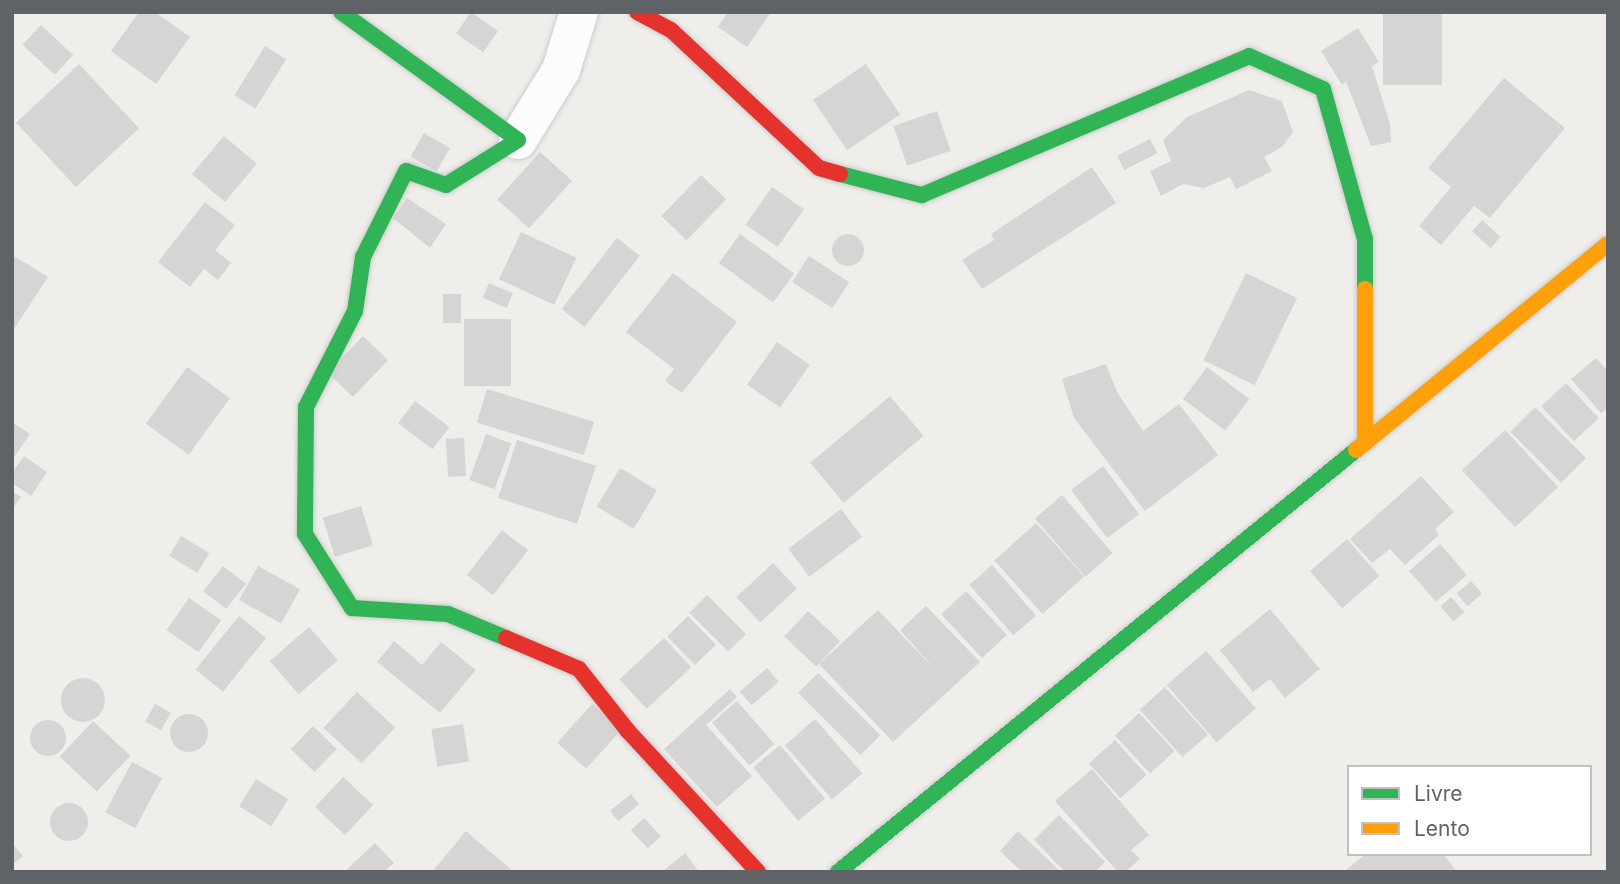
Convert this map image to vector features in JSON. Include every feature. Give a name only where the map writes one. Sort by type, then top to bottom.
[{"type":"main road","points":[[341,12],[518,140],[446,185],[406,171],[363,257],[355,312],[306,407],[305,534],[352,608],[448,614],[579,669],[628,731],[758,872]]},
{"type":"main road","points":[[638,12],[671,30],[820,168],[922,195],[1249,56],[1323,89],[1365,239],[1365,443]]},
{"type":"main road","points":[[838,872],[1606,247]]},
{"type":"street","points":[[518,140],[561,70],[579,12]]},
{"type":"building","points":[[139,12],[155,12],[190,37],[156,84],[111,51]]},
{"type":"building","points":[[471,12],[498,31],[483,52],[456,33]]},
{"type":"building","points":[[728,12],[771,12],[747,47],[718,27]]},
{"type":"building","points":[[1383,12],[1442,12],[1442,85],[1383,85]]},
{"type":"building","points":[[41,25],[73,55],[55,75],[23,45]]},
{"type":"building","points":[[1358,28],[1379,62],[1372,66],[1390,124],[1391,142],[1371,146],[1346,81],[1342,85],[1321,51]]},
{"type":"building","points":[[265,46],[286,59],[255,108],[234,95]]},
{"type":"building","points":[[79,64],[139,128],[76,187],[16,123]]},
{"type":"building","points":[[866,64],[900,115],[847,150],[813,100]]},
{"type":"building","points":[[1504,78],[1565,128],[1490,218],[1474,206],[1441,245],[1419,226],[1451,187],[1428,168]]},
{"type":"building","points":[[1249,90],[1282,101],[1293,132],[1282,147],[1264,157],[1272,171],[1236,189],[1230,177],[1204,188],[1183,184],[1161,196],[1150,171],[1171,161],[1163,140],[1187,117]]},
{"type":"building","points":[[937,111],[951,151],[907,166],[894,126]]},
{"type":"building","points":[[424,133],[450,148],[436,171],[410,156]]},
{"type":"building","points":[[224,136],[257,164],[225,202],[192,174]]},
{"type":"building","points":[[1150,139],[1157,153],[1124,170],[1117,156]]},
{"type":"building","points":[[540,152],[572,181],[529,228],[497,200]]},
{"type":"building","points":[[1092,167],[1116,203],[982,289],[962,260],[994,240],[991,234]]},
{"type":"building","points":[[701,175],[726,199],[687,240],[661,216]]},
{"type":"building","points":[[772,187],[804,209],[778,247],[746,225]]},
{"type":"building","points":[[407,198],[446,224],[430,248],[393,218]]},
{"type":"building","points":[[205,202],[235,225],[215,250],[231,263],[218,280],[204,269],[190,287],[158,262]]},
{"type":"building","points":[[1482,220],[1501,237],[1491,248],[1472,231]]},
{"type":"building","points":[[521,232],[576,258],[554,305],[499,279]]},
{"type":"building","points":[[740,234],[794,273],[773,303],[719,263]]},
{"type":"building","points":[[848,234],[859,239],[864,250],[859,261],[848,266],[837,261],[832,250],[837,239]]},
{"type":"building","points":[[617,238],[640,256],[584,327],[562,309]]},
{"type":"building","points":[[12,255],[48,277],[12,332]]},
{"type":"building","points":[[809,256],[849,282],[832,308],[792,282]]},
{"type":"building","points":[[673,273],[737,322],[682,393],[665,381],[674,369],[626,332]]},
{"type":"building","points":[[1246,273],[1297,298],[1255,385],[1203,360]]},
{"type":"building","points":[[489,283],[513,293],[507,308],[483,298]]},
{"type":"building","points":[[443,294],[461,294],[461,323],[443,323]]},
{"type":"building","points":[[464,319],[511,319],[511,386],[464,386]]},
{"type":"building","points":[[363,336],[388,360],[353,397],[328,373]]},
{"type":"building","points":[[777,342],[810,365],[780,408],[747,385]]},
{"type":"building","points":[[1596,358],[1608,371],[1608,408],[1601,413],[1571,379]]},
{"type":"building","points":[[1106,364],[1117,392],[1143,431],[1179,404],[1218,455],[1145,511],[1074,418],[1062,379]]},
{"type":"building","points":[[187,367],[230,398],[189,455],[146,424]]},
{"type":"building","points":[[1207,367],[1249,399],[1225,431],[1183,399]]},
{"type":"building","points":[[1566,383],[1599,418],[1574,441],[1541,406]]},
{"type":"building","points":[[487,389],[594,422],[584,455],[477,422]]},
{"type":"building","points":[[890,396],[923,436],[844,503],[810,463]]},
{"type":"building","points":[[415,401],[449,427],[432,449],[398,423]]},
{"type":"building","points":[[1535,407],[1586,458],[1561,483],[1510,432]]},
{"type":"building","points":[[12,422],[30,434],[12,460]]},
{"type":"building","points":[[1505,430],[1558,487],[1515,527],[1462,470]]},
{"type":"building","points":[[486,434],[511,443],[495,489],[469,480]]},
{"type":"building","points":[[464,438],[466,476],[448,477],[446,439]]},
{"type":"building","points":[[517,440],[596,466],[577,524],[498,498]]},
{"type":"building","points":[[24,456],[47,472],[31,496],[12,483],[12,473]]},
{"type":"building","points":[[1103,466],[1139,514],[1107,538],[1071,490]]},
{"type":"building","points":[[620,468],[657,490],[634,529],[597,507]]},
{"type":"building","points":[[1421,476],[1454,512],[1435,529],[1439,535],[1405,565],[1390,549],[1372,563],[1350,539]]},
{"type":"building","points":[[12,491],[21,497],[12,509]]},
{"type":"building","points":[[1062,495],[1113,553],[1085,577],[1035,519]]},
{"type":"building","points":[[361,506],[373,545],[335,557],[323,518]]},
{"type":"building","points":[[841,509],[862,537],[809,577],[788,549]]},
{"type":"building","points":[[1036,523],[1084,577],[1043,614],[994,560]]},
{"type":"building","points":[[502,530],[528,550],[493,595],[467,575]]},
{"type":"building","points":[[181,536],[209,553],[197,573],[169,556]]},
{"type":"building","points":[[1347,539],[1379,576],[1342,608],[1310,571]]},
{"type":"building","points":[[1440,544],[1467,575],[1436,602],[1409,571]]},
{"type":"building","points":[[773,563],[797,589],[760,623],[736,597]]},
{"type":"building","points":[[992,565],[1036,616],[1013,635],[969,585]]},
{"type":"building","points":[[223,566],[246,584],[226,609],[203,591]]},
{"type":"building","points":[[258,566],[300,589],[281,623],[239,600]]},
{"type":"building","points":[[1471,581],[1482,594],[1467,606],[1456,593]]},
{"type":"building","points":[[966,591],[1007,635],[982,658],[941,614]]},
{"type":"building","points":[[707,595],[746,634],[728,652],[689,613]]},
{"type":"building","points":[[1451,597],[1464,612],[1454,621],[1440,606]]},
{"type":"building","points":[[189,598],[221,620],[199,652],[167,630]]},
{"type":"building","points":[[926,606],[980,662],[893,742],[819,664],[878,610],[938,673],[900,630]]},
{"type":"building","points":[[1270,609],[1320,669],[1285,698],[1270,679],[1253,692],[1220,650]]},
{"type":"building","points":[[808,611],[840,641],[816,667],[784,637]]},
{"type":"building","points":[[239,616],[266,638],[223,692],[196,670]]},
{"type":"building","points":[[688,616],[716,645],[695,665],[667,636]]},
{"type":"building","points":[[309,627],[338,660],[299,694],[270,661]]},
{"type":"building","points":[[664,638],[691,667],[647,709],[619,680]]},
{"type":"building","points":[[394,641],[422,665],[441,642],[476,670],[440,713],[377,662]]},
{"type":"building","points":[[1206,651],[1256,708],[1217,742],[1167,685]]},
{"type":"building","points":[[767,668],[779,682],[752,705],[740,692]]},
{"type":"building","points":[[818,673],[880,735],[860,755],[798,693]]},
{"type":"building","points":[[83,678],[98,685],[105,700],[98,715],[83,722],[68,715],[61,700],[68,685]]},
{"type":"building","points":[[1165,687],[1208,735],[1183,757],[1140,710]]},
{"type":"building","points":[[730,689],[737,697],[706,725],[752,776],[717,807],[664,749]]},
{"type":"building","points":[[357,692],[395,727],[362,763],[324,728]]},
{"type":"building","points":[[737,701],[774,744],[749,766],[712,723]]},
{"type":"building","points":[[155,704],[171,713],[161,730],[145,721]]},
{"type":"building","points":[[592,704],[621,730],[586,769],[557,743]]},
{"type":"building","points":[[1139,713],[1174,751],[1150,774],[1115,736]]},
{"type":"building","points":[[189,714],[202,720],[208,733],[202,746],[189,752],[176,746],[170,733],[176,720]]},
{"type":"building","points":[[815,719],[862,773],[832,800],[785,745]]},
{"type":"building","points":[[48,720],[61,725],[66,738],[61,751],[48,756],[35,751],[30,738],[35,725]]},
{"type":"building","points":[[93,721],[130,756],[97,792],[60,757]]},
{"type":"building","points":[[463,724],[469,762],[437,767],[431,729]]},
{"type":"building","points":[[313,726],[337,749],[315,772],[291,749]]},
{"type":"building","points":[[1115,740],[1146,775],[1120,798],[1089,763]]},
{"type":"building","points":[[780,745],[825,799],[798,821],[753,767]]},
{"type":"building","points":[[132,762],[162,778],[135,828],[105,812]]},
{"type":"building","points":[[1092,769],[1149,835],[1131,850],[1140,859],[1125,872],[1118,872],[1055,801]]},
{"type":"building","points":[[343,777],[373,805],[345,835],[315,807]]},
{"type":"building","points":[[256,779],[288,799],[271,826],[239,806]]},
{"type":"building","points":[[631,794],[639,804],[618,821],[610,811]]},
{"type":"building","points":[[69,803],[83,808],[88,822],[83,836],[69,841],[55,836],[50,822],[55,808]]},
{"type":"building","points":[[1059,815],[1105,862],[1095,872],[1065,872],[1034,840]]},
{"type":"building","points":[[644,818],[661,836],[648,849],[631,830]]},
{"type":"building","points":[[466,831],[514,872],[432,872]]},
{"type":"building","points":[[1018,831],[1061,872],[1022,872],[1000,851]]},
{"type":"building","points":[[12,843],[23,856],[12,865]]},
{"type":"building","points":[[375,843],[394,863],[384,872],[344,872]]},
{"type":"building","points":[[685,853],[699,872],[662,872]]},
{"type":"building","points":[[1363,856],[1445,856],[1457,872],[1343,872]]},
{"type":"traffic: fast","points":[[341,12],[518,140],[446,185],[406,171],[363,257],[355,311],[306,407],[305,534],[352,608],[448,614],[506,638]]},
{"type":"traffic: fast","points":[[840,174],[922,195],[1249,56],[1323,89],[1365,239],[1365,289]]},
{"type":"traffic: fast","points":[[838,872],[1356,450]]},
{"type":"traffic: slow","points":[[1356,450],[1608,244]]},
{"type":"traffic: slow","points":[[1365,289],[1365,443]]},
{"type":"traffic: jam","points":[[637,12],[671,30],[819,168],[840,174]]},
{"type":"traffic: jam","points":[[506,638],[579,669],[628,731],[758,872]]}]
